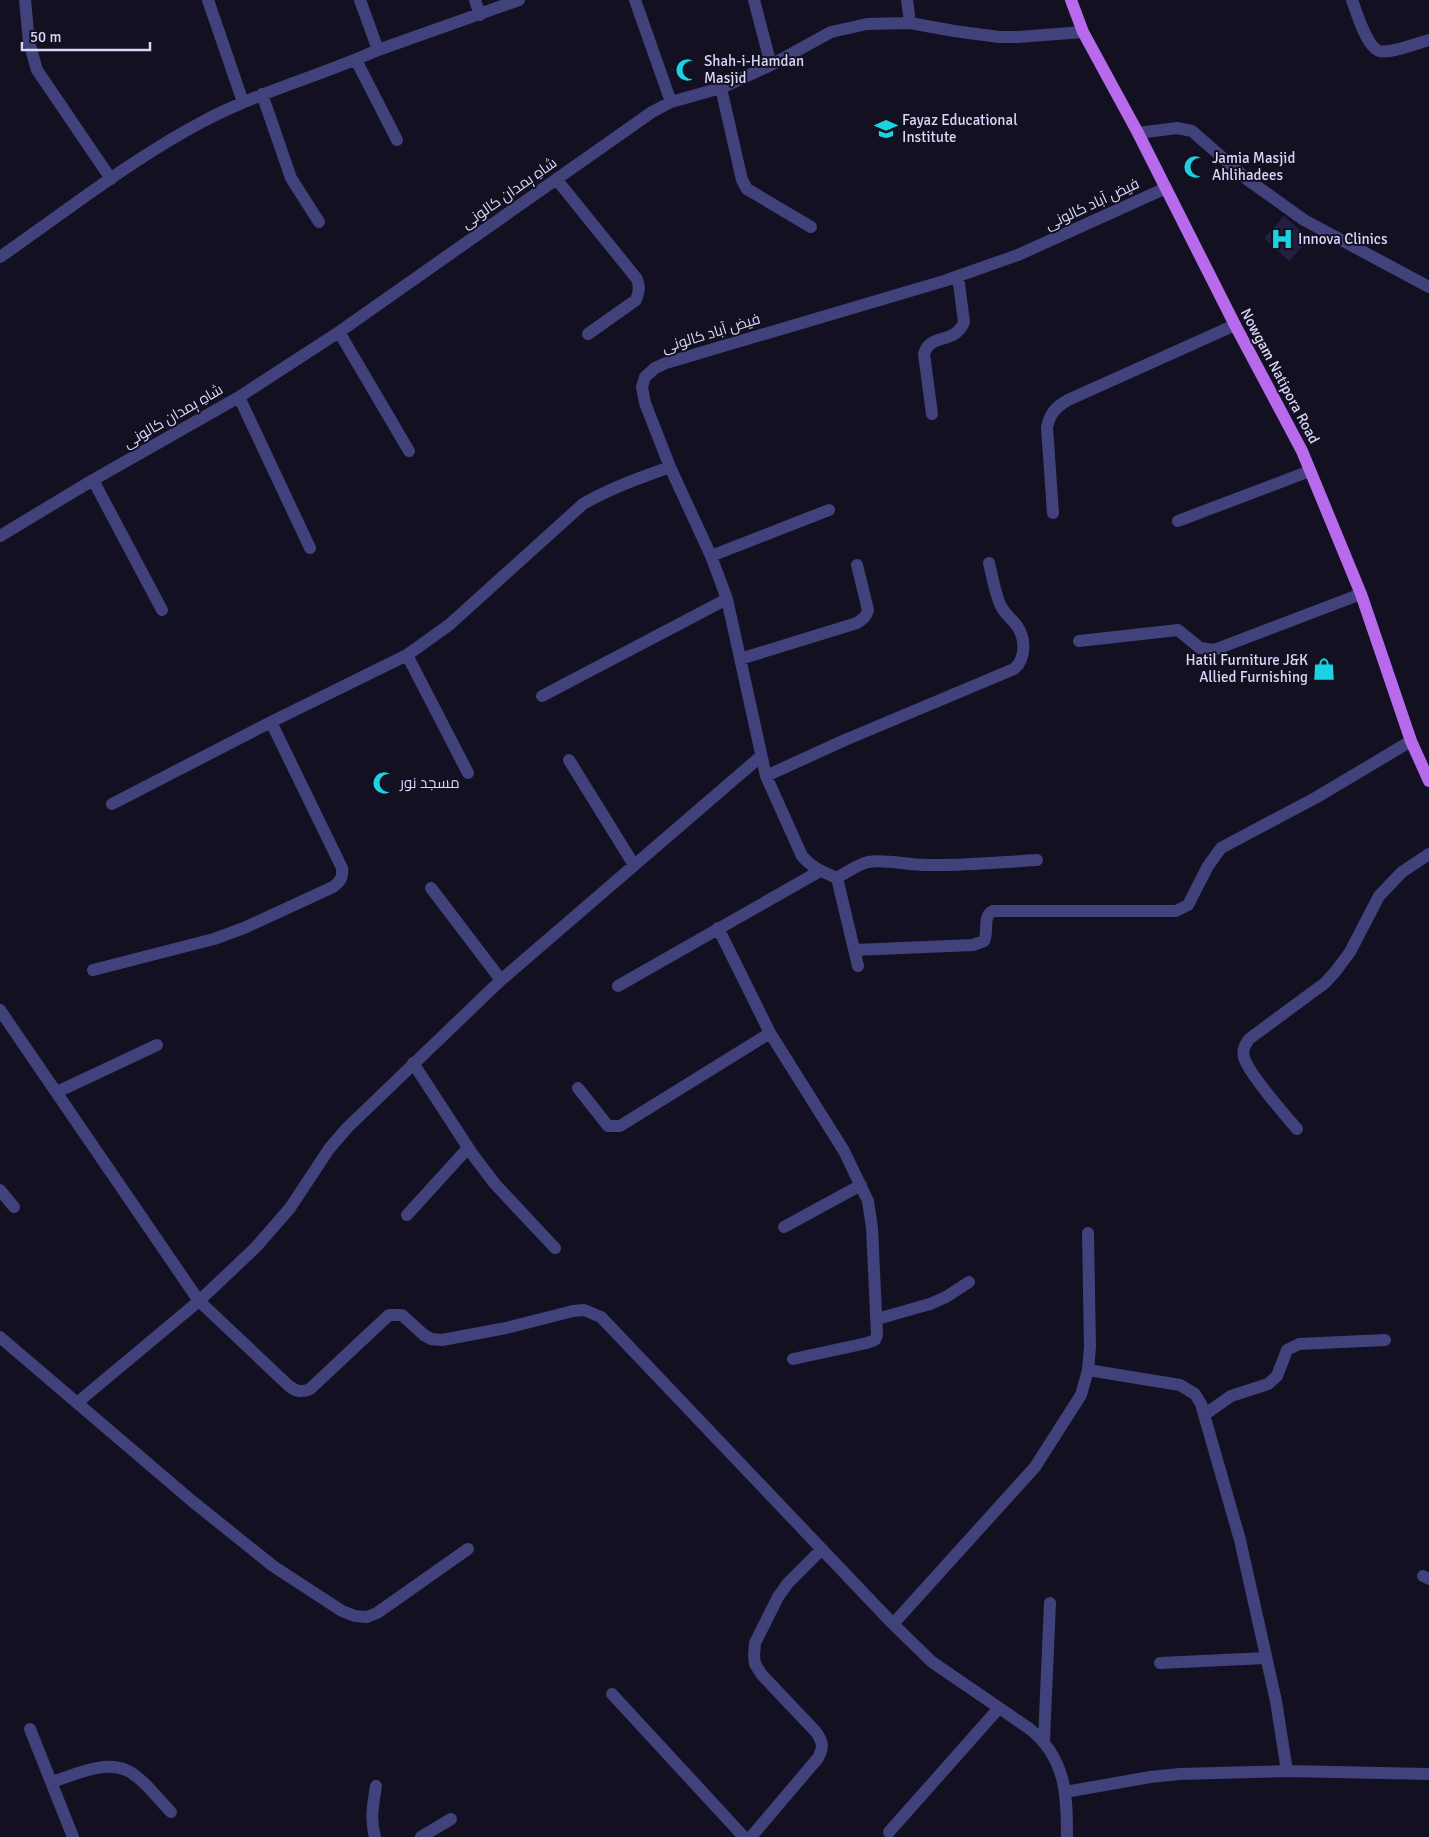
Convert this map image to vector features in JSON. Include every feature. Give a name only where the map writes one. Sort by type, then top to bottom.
[{"type":"main road","name":"Nowgam Natipora Road","points":[[1071,0],[1083,32],[1138,133],[1234,325],[1302,451],[1361,594],[1411,740],[1429,781]]},
{"type":"street","points":[[25,0],[30,42],[36,70],[111,179]]},
{"type":"street","points":[[208,0],[243,102]]},
{"type":"street","points":[[360,0],[378,50]]},
{"type":"street","points":[[475,0],[480,14]]},
{"type":"street","points":[[0,258],[111,179],[180,134],[243,102],[378,50],[519,0]]},
{"type":"street","points":[[635,0],[671,102]]},
{"type":"street","points":[[754,0],[771,65]]},
{"type":"street","points":[[907,0],[910,23]]},
{"type":"street","points":[[1352,0],[1366,37],[1372,46],[1379,51],[1388,51],[1429,40]]},
{"type":"street","name":"شاہِ ہمدان کالونی","points":[[0,536],[93,480],[239,397],[339,332],[652,112],[671,102],[721,88],[771,65],[831,32],[867,24],[910,23],[1000,37],[1083,32]]},
{"type":"street","points":[[356,60],[397,140]]},
{"type":"street","points":[[721,88],[742,180],[747,189],[754,195],[811,227]]},
{"type":"street","points":[[262,94],[291,178],[319,222]]},
{"type":"street","points":[[1138,133],[1177,128],[1192,131],[1248,180],[1304,220],[1429,287]]},
{"type":"street","points":[[557,180],[637,279],[639,284],[636,300],[588,334]]},
{"type":"street","name":"فیض آباد کالونی","points":[[838,878],[820,871],[809,864],[802,856],[766,776],[760,757],[727,599],[712,556],[670,468],[645,402],[642,387],[645,376],[655,368],[676,360],[958,276],[1018,255],[1166,188]]},
{"type":"street","points":[[932,414],[924,354],[926,348],[931,343],[957,333],[964,322],[958,276]]},
{"type":"street","points":[[1053,513],[1047,427],[1050,416],[1057,406],[1234,325]]},
{"type":"street","points":[[339,332],[409,451]]},
{"type":"street","points":[[239,397],[310,548]]},
{"type":"street","points":[[112,804],[271,722],[408,655],[449,625],[583,504],[605,491],[624,483],[670,468]]},
{"type":"street","points":[[1178,521],[1310,471]]},
{"type":"street","points":[[93,480],[162,610]]},
{"type":"street","points":[[712,556],[828,510]]},
{"type":"street","points":[[766,776],[1014,668],[1019,664],[1023,650],[1022,634],[1002,608],[989,563]]},
{"type":"street","points":[[740,659],[857,623],[867,616],[868,610],[858,565]]},
{"type":"street","points":[[1079,641],[1178,630],[1200,648],[1214,650],[1361,594]]},
{"type":"street","points":[[542,696],[727,599]]},
{"type":"street","points":[[408,655],[468,773]]},
{"type":"street","points":[[93,970],[214,939],[244,928],[340,882],[342,868],[271,722]]},
{"type":"street","points":[[855,950],[973,945],[984,941],[987,916],[993,910],[1176,911],[1182,909],[1188,905],[1208,866],[1221,848],[1317,797],[1411,740]]},
{"type":"street","points":[[78,1402],[199,1301],[256,1247],[290,1208],[336,1140],[413,1063],[501,980],[760,757]]},
{"type":"street","points":[[569,760],[634,865]]},
{"type":"street","points":[[1297,1129],[1247,1066],[1243,1051],[1246,1044],[1249,1039],[1325,983],[1350,952],[1379,896],[1402,872],[1429,854]]},
{"type":"street","points":[[858,966],[838,878],[854,867],[867,862],[940,865],[1037,860]]},
{"type":"street","points":[[618,986],[820,871]]},
{"type":"street","points":[[431,888],[501,980]]},
{"type":"street","points":[[718,928],[770,1033],[844,1151],[868,1201],[872,1228],[877,1318],[877,1335],[875,1340],[793,1359]]},
{"type":"street","points":[[0,1010],[199,1301],[296,1391],[304,1392],[310,1389],[389,1315],[402,1315],[424,1335],[431,1339],[442,1340],[506,1328],[572,1311],[584,1310],[601,1317],[893,1624],[932,1662],[1044,1740],[1059,1767],[1065,1792],[1067,1814],[1066,1837]]},
{"type":"street","points":[[578,1088],[608,1126],[620,1126],[770,1033]]},
{"type":"street","points":[[57,1092],[157,1045]]},
{"type":"street","points":[[413,1063],[468,1148],[495,1184],[555,1248]]},
{"type":"street","points":[[407,1215],[468,1148]]},
{"type":"street","points":[[784,1227],[861,1185]]},
{"type":"street","points":[[0,1190],[14,1207]]},
{"type":"street","points":[[893,1624],[1035,1466],[1081,1394],[1088,1370],[1090,1347],[1088,1233]]},
{"type":"street","points":[[877,1318],[930,1304],[946,1297],[969,1282]]},
{"type":"street","points":[[0,1337],[192,1501],[272,1566],[342,1611],[355,1616],[367,1617],[377,1613],[468,1549]]},
{"type":"street","points":[[1204,1414],[1231,1396],[1268,1384],[1277,1376],[1287,1350],[1299,1344],[1385,1340]]},
{"type":"street","points":[[1088,1370],[1180,1385],[1195,1394],[1201,1404],[1240,1540],[1276,1701],[1287,1771]]},
{"type":"street","points":[[751,1837],[818,1758],[823,1748],[822,1740],[816,1732],[762,1675],[755,1664],[754,1655],[755,1643],[778,1597],[788,1582],[822,1549]]},
{"type":"street","points":[[1044,1740],[1050,1604]]},
{"type":"street","points":[[1160,1663],[1266,1658]]},
{"type":"street","points":[[612,1694],[744,1837]]},
{"type":"street","points":[[889,1832],[1000,1708]]},
{"type":"street","points":[[30,1728],[73,1837]]},
{"type":"street","points":[[51,1782],[107,1767],[126,1770],[136,1776],[171,1812]]},
{"type":"street","points":[[1065,1792],[1150,1777],[1180,1774],[1287,1771],[1429,1774]]},
{"type":"street","points":[[375,1837],[372,1812],[376,1786]]},
{"type":"street","points":[[421,1837],[451,1819]]},
{"type":"building","points":[[1284,216],[1309,239],[1289,261],[1264,238]]},
{"type":"place","name":"Shah-i-Hamdan Masjid","points":[[687,70]]},
{"type":"place","name":"Fayaz Educational Institute","points":[[886,129]]},
{"type":"place","name":"Jamia Masjid Ahlihadees","points":[[1195,167]]},
{"type":"place","name":"Innova Clinics","points":[[1282,239]]},
{"type":"place","name":"Hatil Furniture J&K Allied Furnishing","points":[[1324,669]]},
{"type":"place","name":"مسجد نور","points":[[384,783]]}]
